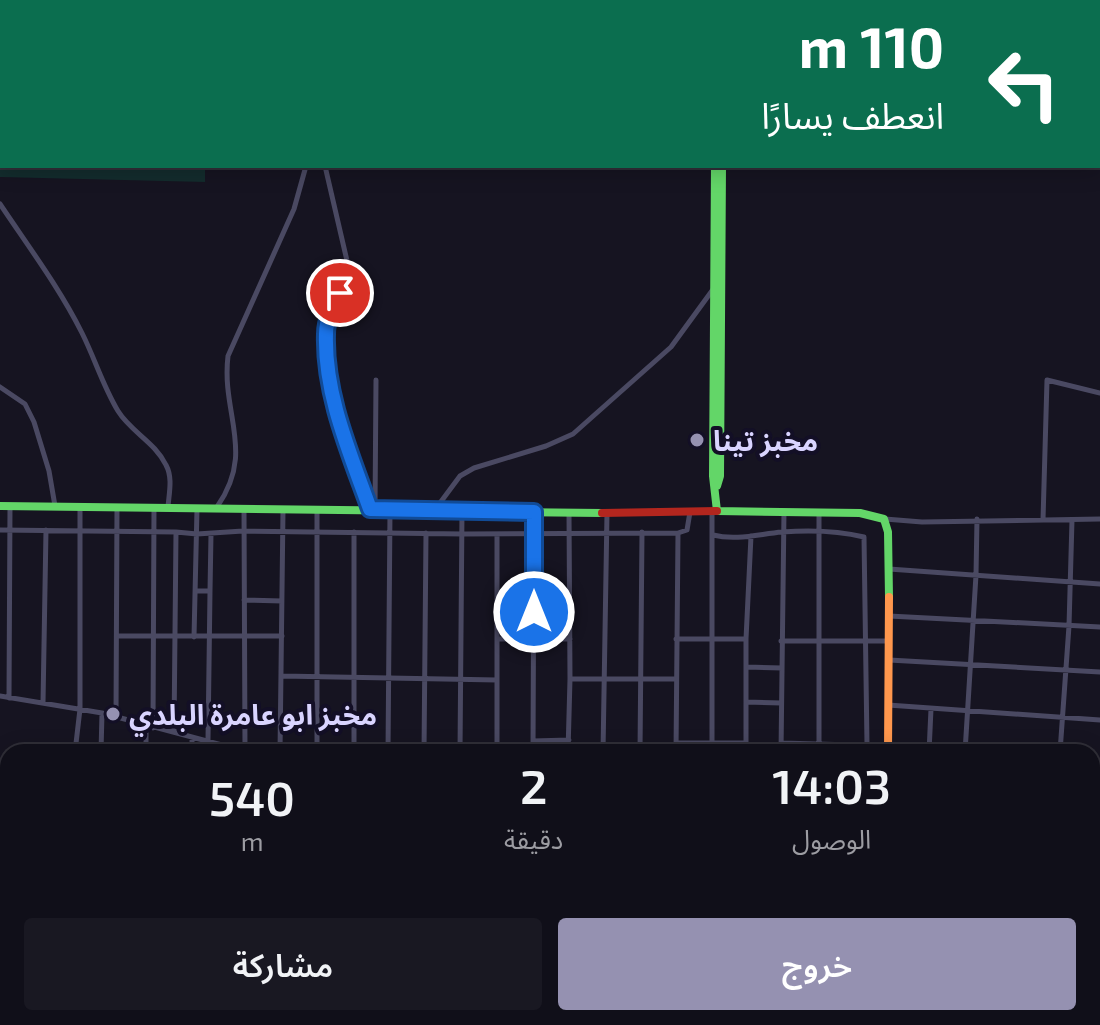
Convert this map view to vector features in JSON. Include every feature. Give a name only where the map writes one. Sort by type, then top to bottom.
[{"type":"street","points":[[216,509],[230,488],[235,470],[236,451],[226,371],[228,356],[294,209],[306,168]]},
{"type":"street","points":[[325,168],[348,265],[347,281],[330,313],[325,332],[328,365],[343,441],[372,509]]},
{"type":"street","points":[[715,168],[713,476],[716,486]]},
{"type":"street","points":[[712,743],[713,535],[716,486],[720,476],[722,168]]},
{"type":"street","points":[[0,204],[61,295],[121,416],[153,445],[166,465],[170,478],[168,508]]},
{"type":"street","points":[[434,511],[460,476],[474,468],[546,446],[573,434],[671,347],[714,287]]},
{"type":"street","points":[[372,509],[376,380]]},
{"type":"street","points":[[1043,520],[1047,380],[1100,393]]},
{"type":"street","points":[[0,387],[25,404],[34,422],[49,471],[55,506]]},
{"type":"street","points":[[0,506],[569,513],[819,511],[922,522],[1100,519]]},
{"type":"street","points":[[9,698],[10,506]]},
{"type":"street","points":[[76,744],[80,709],[80,506]]},
{"type":"street","points":[[116,717],[117,507]]},
{"type":"street","points":[[147,744],[154,508]]},
{"type":"street","points":[[243,744],[246,637],[244,508]]},
{"type":"street","points":[[317,508],[317,744]]},
{"type":"street","points":[[194,637],[197,509]]},
{"type":"street","points":[[280,744],[283,509]]},
{"type":"street","points":[[388,744],[390,510]]},
{"type":"street","points":[[460,744],[462,511]]},
{"type":"street","points":[[784,511],[782,743],[819,744],[819,511]]},
{"type":"street","points":[[534,512],[533,741],[569,740]]},
{"type":"street","points":[[0,530],[197,534],[243,531],[678,533],[687,530],[690,512]]},
{"type":"street","points":[[569,513],[569,744]]},
{"type":"street","points":[[603,744],[607,513]]},
{"type":"street","points":[[884,519],[888,532],[889,569],[888,744]]},
{"type":"street","points":[[966,744],[977,519]]},
{"type":"street","points":[[1060,744],[1069,626],[1072,520]]},
{"type":"street","points":[[43,703],[46,530]]},
{"type":"street","points":[[174,732],[176,532]]},
{"type":"street","points":[[354,532],[354,744]]},
{"type":"street","points":[[640,744],[642,532]]},
{"type":"street","points":[[713,535],[732,538],[784,532],[821,532],[860,536],[866,541],[867,744]]},
{"type":"street","points":[[424,744],[426,533]]},
{"type":"street","points":[[678,533],[677,743],[746,743],[746,639],[751,536]]},
{"type":"street","points":[[208,740],[211,534]]},
{"type":"street","points":[[497,534],[497,744]]},
{"type":"street","points":[[889,569],[1100,584]]},
{"type":"street","points":[[196,591],[210,591]]},
{"type":"street","points":[[244,600],[282,601]]},
{"type":"street","points":[[888,616],[1100,627]]},
{"type":"street","points":[[118,636],[282,636]]},
{"type":"street","points":[[498,639],[570,639]]},
{"type":"street","points":[[676,639],[746,639]]},
{"type":"street","points":[[781,641],[888,641]]},
{"type":"street","points":[[888,660],[1100,672]]},
{"type":"street","points":[[747,667],[782,668]]},
{"type":"street","points":[[282,676],[497,680]]},
{"type":"street","points":[[570,679],[676,679]]},
{"type":"street","points":[[0,696],[102,713],[221,744]]},
{"type":"street","points":[[746,702],[781,703]]},
{"type":"street","points":[[888,705],[1100,720]]},
{"type":"street","points":[[929,744],[931,709]]},
{"type":"street","points":[[101,744],[102,713]]},
{"type":"street","points":[[192,737],[192,744]]},
{"type":"green space","points":[[0,168],[205,168],[205,182],[0,177]]},
{"type":"traffic: fast","points":[[715,168],[713,476],[717,511],[860,513],[884,519],[888,532],[889,597]]},
{"type":"traffic: fast","points":[[717,486],[720,476],[722,168]]},
{"type":"traffic: fast","points":[[0,506],[602,513]]},
{"type":"traffic: slow","points":[[888,744],[889,597]]},
{"type":"traffic: jam","points":[[602,513],[717,511]]},
{"type":"place","name":"مخبز تينا","points":[[697,440]]},
{"type":"place","name":"مخبز ابو عامرة البلدي","points":[[113,714]]},
{"type":"route","points":[[340,293],[325,332],[328,365],[343,441],[370,509],[534,512],[534,612]]}]
